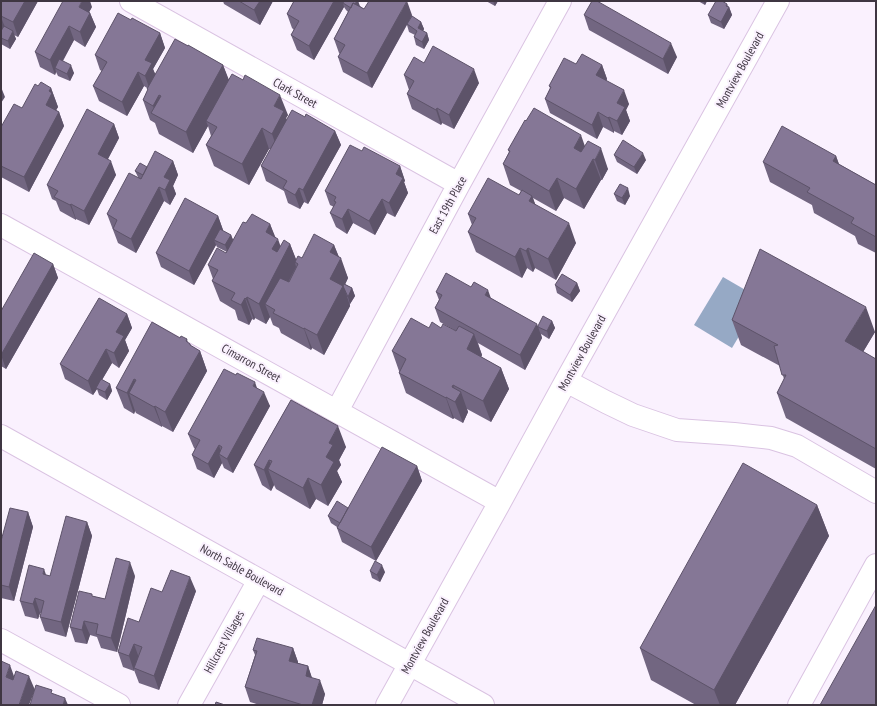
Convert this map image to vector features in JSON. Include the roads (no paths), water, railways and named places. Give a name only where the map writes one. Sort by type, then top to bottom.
[{"type":"street","name":"Clark Street","points":[[131,1],[459,184]]},
{"type":"street","name":"East 19th Place","points":[[337,411],[459,184],[560,1]]},
{"type":"street","name":"Montview Boulevard","points":[[387,705],[778,1]]},
{"type":"street","name":"Cimarron Street","points":[[1,225],[500,502]]},
{"type":"street","points":[[566,381],[633,415],[677,430],[771,438],[797,446],[876,492]]},
{"type":"street","name":"North Sable Boulevard","points":[[1,436],[483,705]]},
{"type":"street","points":[[799,705],[876,565]]},
{"type":"street","name":"Hillcrest Villages","points":[[189,705],[259,580]]},
{"type":"street","points":[[1,640],[119,705]]},
{"type":"water","points":[[723,277],[761,299],[732,348],[694,325]]}]
